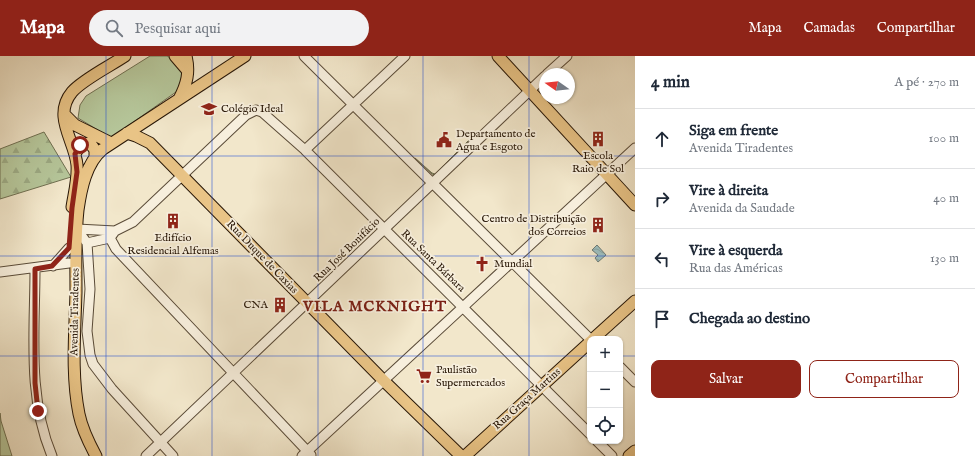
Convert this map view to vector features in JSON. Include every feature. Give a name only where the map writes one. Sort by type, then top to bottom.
[{"type":"main road","points":[[111,143],[74,125],[64,114],[66,102],[72,93],[125,56]]},
{"type":"main road","points":[[175,56],[188,72]]},
{"type":"main road","points":[[177,101],[186,84],[188,72],[186,56]]},
{"type":"main road","name":"Avenida Tiradentes","points":[[88,456],[77,433],[72,418],[68,388],[72,255],[84,183],[95,157],[111,143],[246,56]]},
{"type":"main road","points":[[498,56],[635,205]]},
{"type":"main road","name":"Avenida Tiradentes","points":[[64,114],[65,130],[75,154],[77,172],[72,208],[75,387],[79,416],[89,443],[96,456]]},
{"type":"main road","name":"Rua Duque de Caxias","points":[[127,133],[150,143],[384,381],[461,456]]},
{"type":"main road","points":[[75,154],[77,148],[86,142],[93,145],[95,157]]},
{"type":"main road","name":"Rua Graça Martins","points":[[596,336],[635,301]]},
{"type":"main road","name":"Rua Graça Martins","points":[[465,456],[587,344]]},
{"type":"main road","points":[[629,456],[635,451]]},
{"type":"street","points":[[304,56],[587,336]]},
{"type":"street","points":[[304,150],[405,56]]},
{"type":"street","points":[[554,68],[567,56]]},
{"type":"street","name":"Rua José Bonifácio","points":[[146,456],[384,231],[539,82]]},
{"type":"street","name":"Rua Santa Bárbara","points":[[182,175],[246,115],[256,110],[267,114],[587,431]]},
{"type":"street","points":[[112,234],[116,249],[233,373],[307,455],[384,381],[635,148]]},
{"type":"street","points":[[87,243],[112,234],[133,222],[182,175]]},
{"type":"street","points":[[77,229],[112,234]]},
{"type":"street","points":[[77,229],[87,243],[90,289],[87,331],[93,364],[112,389],[173,456]]},
{"type":"street","points":[[0,272],[52,266],[72,255]]},
{"type":"street","points":[[52,266],[72,255]]},
{"type":"street","points":[[35,269],[35,383],[42,430],[52,456]]},
{"type":"street","points":[[623,371],[635,382]]},
{"type":"street","points":[[600,444],[612,456]]},
{"type":"green space","points":[[150,56],[167,56],[179,63],[183,76],[183,87],[111,138],[78,118],[80,105],[86,96]]},
{"type":"green space","points":[[478,131],[435,175],[415,158],[435,174]]},
{"type":"green space","points":[[44,132],[71,177],[0,199],[0,149]]},
{"type":"green space","points":[[0,413],[1,421],[12,456],[0,456]]},
{"type":"water","points":[[597,245],[606,255],[598,262],[595,258],[598,255],[592,250]]},
{"type":"place","name":"Colégio Ideal","points":[[209,109]]},
{"type":"place","name":"Escola Raio de Sol","points":[[598,139]]},
{"type":"place","name":"Departamento de Agua e Esgoto","points":[[444,140]]},
{"type":"place","name":"Edifício Residencial Alfemas","points":[[173,221]]},
{"type":"place","name":"Centro de Distribuição dos Correios","points":[[598,225]]},
{"type":"place","name":"Mundial","points":[[482,264]]},
{"type":"place","name":"CNA","points":[[280,305]]},
{"type":"place","name":"Paulistão Supermercados","points":[[424,376]]},
{"type":"district","name":"VILA MCKNIGHT","points":[[375,306]]},
{"type":"route","points":[[38,411],[35,383],[35,269],[52,266],[64,256],[69,248],[72,208],[77,172],[75,154],[80,145]]}]
